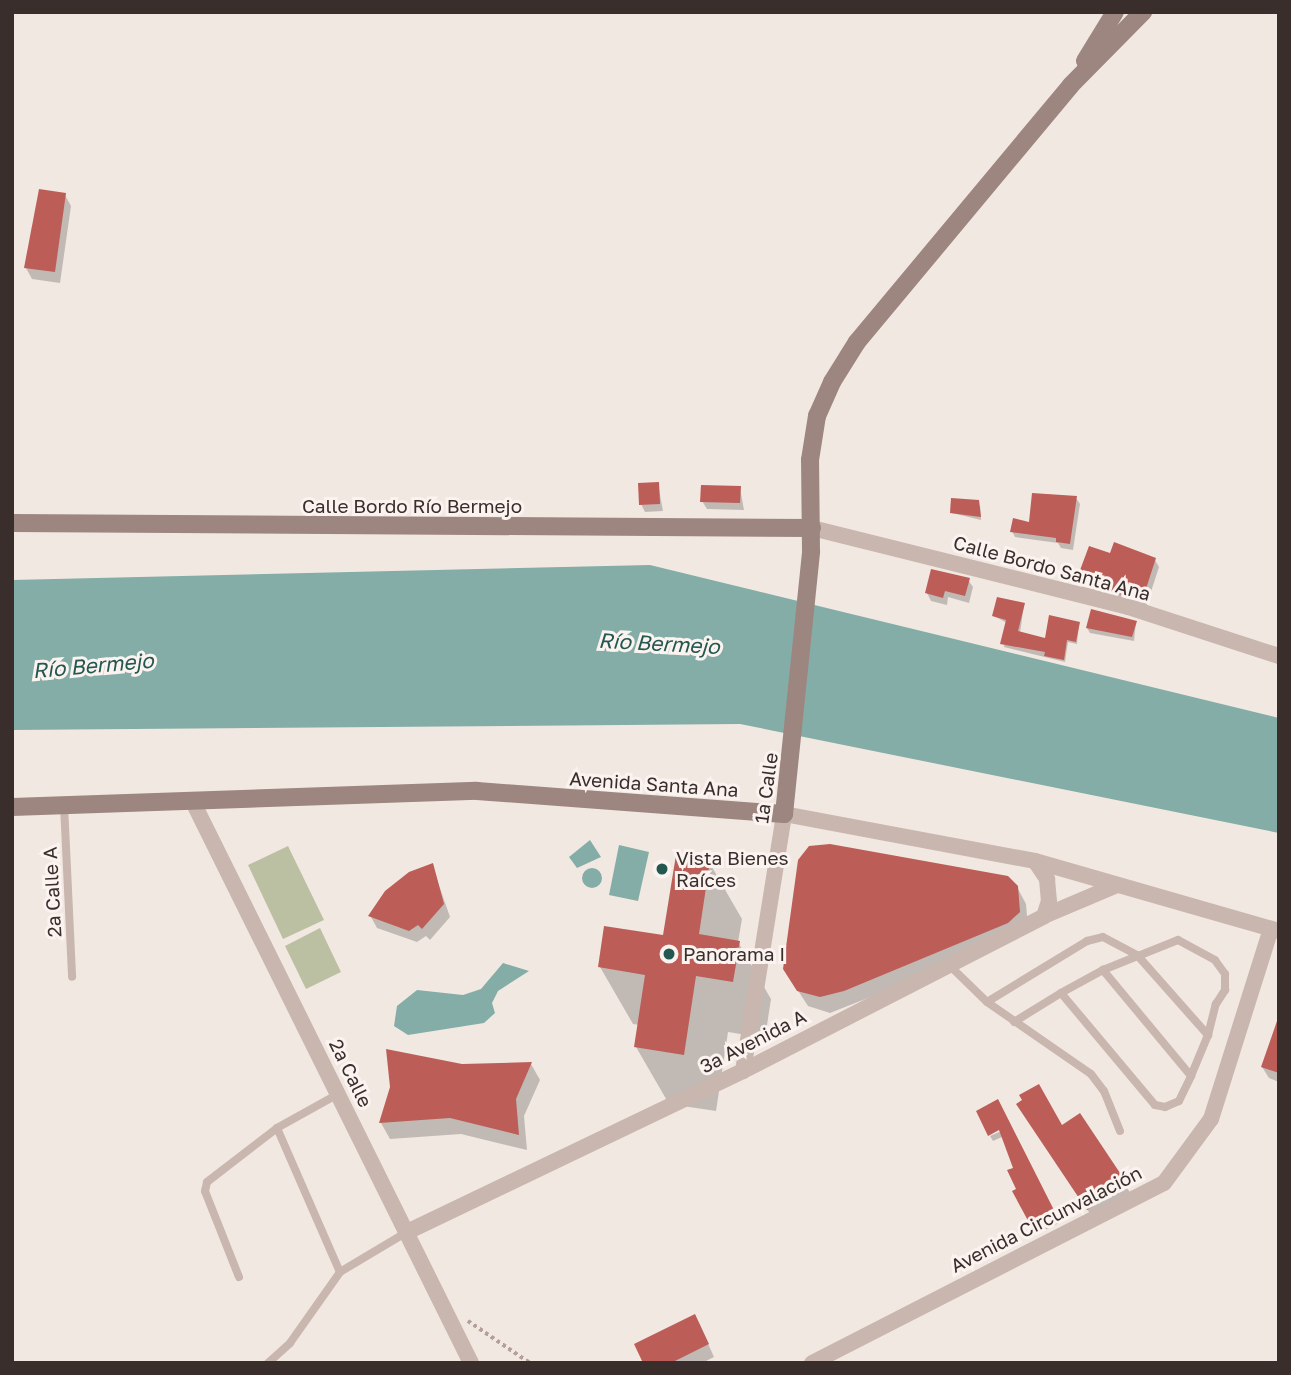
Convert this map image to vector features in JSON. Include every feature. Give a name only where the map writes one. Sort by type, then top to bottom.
[{"type":"main road","points":[[1071,85],[1115,12]]},
{"type":"main road","points":[[1071,85],[1143,12]]},
{"type":"main road","name":"1a Calle","points":[[784,814],[807,592],[812,528],[810,460],[817,416],[832,382],[857,342],[1071,85]]},
{"type":"main road","name":"Calle Bordo Río Bermejo","points":[[12,523],[812,528]]},
{"type":"main road","name":"Avenida Santa Ana","points":[[12,807],[477,791],[784,814]]},
{"type":"street","name":"Calle Bordo Santa Ana","points":[[812,528],[1128,607],[1279,656]]},
{"type":"street","name":"2a Calle","points":[[193,802],[471,1363]]},
{"type":"street","name":"Avenida Santa Ana","points":[[784,814],[1035,861],[1275,930]]},
{"type":"street","name":"1a Calle","points":[[743,1071],[784,814]]},
{"type":"street","points":[[1035,861],[1047,879],[1049,901],[1044,916]]},
{"type":"street","name":"3a Avenida A","points":[[407,1232],[743,1071],[1044,916],[1117,885]]},
{"type":"street","name":"Avenida Circunvalación","points":[[812,1363],[1164,1182],[1211,1119],[1275,930]]},
{"type":"lane","name":"2a Calle A","points":[[64,805],[72,977]]},
{"type":"lane","points":[[987,1002],[1087,941],[1103,937],[1139,956],[1208,1035]]},
{"type":"lane","points":[[1014,1022],[1061,993],[1103,970],[1178,940],[1215,960],[1225,974],[1225,990],[1216,1004],[1208,1035],[1191,1076],[1179,1101],[1165,1107],[1155,1105],[1061,993]]},
{"type":"lane","points":[[948,964],[987,1002],[1091,1074],[1104,1091],[1120,1131]]},
{"type":"lane","points":[[1103,970],[1191,1076]]},
{"type":"lane","points":[[239,1277],[205,1191],[207,1182],[276,1128],[338,1094]]},
{"type":"lane","points":[[276,1128],[340,1272]]},
{"type":"lane","points":[[268,1363],[290,1343],[340,1272],[407,1232]]},
{"type":"path","points":[[442,1303],[530,1363]]},
{"type":"green space","points":[[288,846],[324,920],[283,939],[248,865]]},
{"type":"green space","points":[[320,928],[341,972],[306,989],[285,946]]},
{"type":"water","name":"Río Bermejo","points":[[650,565],[1279,718],[1279,833],[740,724],[12,730],[12,580]]},
{"type":"water","points":[[590,840],[601,857],[577,868],[569,857]]},
{"type":"water","points":[[619,845],[649,852],[638,901],[609,895]]},
{"type":"water","points":[[592,868],[599,871],[602,878],[599,885],[592,888],[585,885],[582,878],[585,871]]},
{"type":"water","points":[[503,963],[529,971],[498,991],[492,1003],[495,1013],[484,1023],[408,1035],[394,1026],[397,1006],[417,990],[463,995],[481,989]]},
{"type":"building","points":[[39,189],[66,193],[55,272],[24,268]]},
{"type":"building","points":[[659,482],[660,504],[639,505],[638,483]]},
{"type":"building","points":[[701,485],[741,486],[740,503],[700,502]]},
{"type":"building","points":[[1032,493],[1077,496],[1070,544],[1056,542],[1056,538],[1010,532],[1013,518],[1029,522]]},
{"type":"building","points":[[951,498],[979,500],[981,517],[950,513]]},
{"type":"building","points":[[1114,542],[1156,558],[1142,601],[1076,581],[1089,546],[1110,553]]},
{"type":"building","points":[[931,569],[970,578],[965,596],[945,591],[943,598],[925,593]]},
{"type":"building","points":[[997,597],[1025,603],[1018,631],[1045,638],[1049,615],[1080,622],[1076,642],[1067,640],[1064,660],[1044,656],[1045,652],[1000,644],[1006,620],[992,616]]},
{"type":"building","points":[[1091,609],[1137,621],[1132,637],[1086,628]]},
{"type":"building","points":[[830,844],[1008,876],[1018,886],[1020,912],[1008,923],[844,991],[820,997],[797,991],[783,969],[798,860],[809,846]]},
{"type":"building","name":"Panorama I","points":[[676,855],[710,861],[699,934],[740,941],[733,982],[696,976],[684,1055],[634,1047],[645,975],[598,967],[604,926],[663,935]]},
{"type":"building","points":[[433,863],[444,904],[422,929],[418,925],[409,931],[368,916],[385,891],[409,872]]},
{"type":"building","points":[[1279,1021],[1279,1073],[1261,1067]]},
{"type":"building","points":[[386,1049],[462,1064],[532,1062],[516,1099],[519,1135],[450,1118],[379,1123],[390,1087]]},
{"type":"building","points":[[1039,1084],[1062,1125],[1080,1113],[1128,1185],[1087,1210],[1016,1104],[1022,1100],[1019,1095]]},
{"type":"building","points":[[998,1099],[1057,1216],[1032,1228],[1012,1191],[1016,1189],[1007,1170],[1013,1168],[999,1130],[988,1136],[976,1111]]},
{"type":"building","points":[[695,1314],[709,1344],[671,1363],[643,1363],[634,1344]]},
{"type":"place","name":"Vista Bienes Raíces","points":[[662,869]]},
{"type":"place","name":"Panorama I","points":[[669,954]]}]
